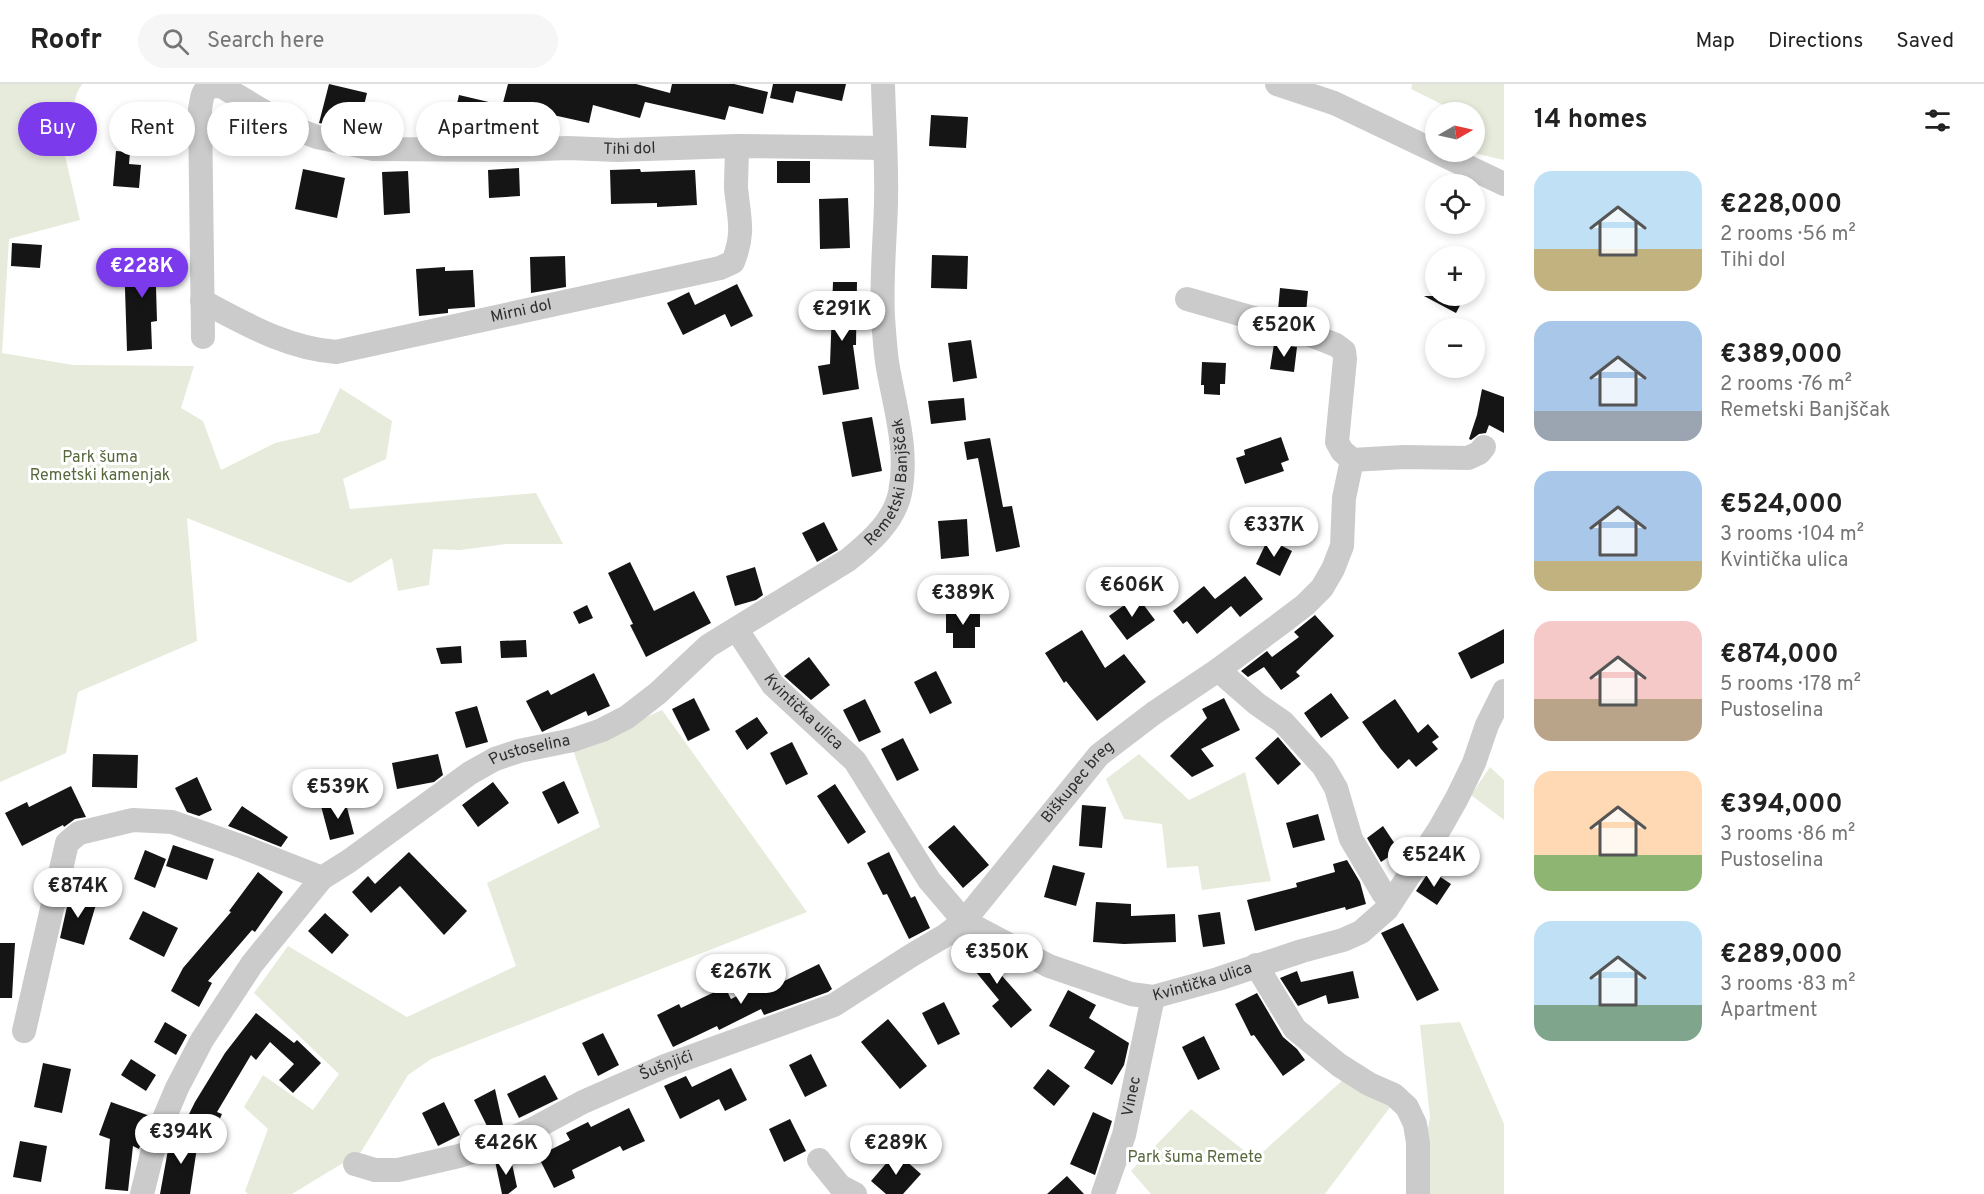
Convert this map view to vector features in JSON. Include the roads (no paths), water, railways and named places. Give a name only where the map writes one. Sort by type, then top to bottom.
[{"type":"street","name":"Remetski Banjščak","points":[[737,630],[848,560],[867,545],[888,521],[900,495],[903,469],[902,442],[887,360],[883,316],[882,274],[886,201],[883,84]]},
{"type":"street","points":[[1277,84],[1334,103],[1504,184]]},
{"type":"street","name":"Tihi dol","points":[[203,337],[200,109],[203,92],[210,86],[221,86],[282,122],[317,137],[372,148],[617,150],[738,146],[885,148]]},
{"type":"street","name":"Mirni dol","points":[[202,301],[292,345],[314,351],[336,352],[720,268],[733,262],[740,245],[741,224],[736,187],[738,146]]},
{"type":"street","points":[[1187,298],[1303,332],[1336,345],[1344,351],[1346,358],[1337,442],[1342,451],[1352,460],[1468,458],[1479,453],[1484,447]]},
{"type":"street","name":"Biškupec breg","points":[[963,921],[1099,755],[1154,713],[1218,670],[1305,605],[1323,588],[1334,569],[1341,546],[1344,498],[1352,470],[1352,460]]},
{"type":"street","name":"Pustoselina","points":[[142,1194],[163,1121],[202,1040],[252,964],[322,878],[350,861],[470,773],[495,759],[519,751],[573,740],[602,730],[627,717],[658,693],[708,646],[737,630]]},
{"type":"street","name":"Kvintička ulica","points":[[737,630],[773,685],[855,761],[929,880],[963,921],[1049,966],[1121,991],[1152,997],[1218,979],[1343,940],[1361,932],[1387,909],[1440,828],[1474,763],[1504,691]]},
{"type":"street","points":[[1218,670],[1257,704],[1284,722],[1323,766],[1336,788],[1352,839],[1383,893],[1391,902]]},
{"type":"street","points":[[24,1030],[67,843],[79,833],[134,820],[172,822],[322,878]]},
{"type":"street","name":"Šušnjići","points":[[355,1164],[375,1170],[398,1170],[459,1156],[501,1143],[583,1102],[655,1070],[834,1005],[946,935],[963,921]]},
{"type":"street","points":[[1257,965],[1295,1029],[1339,1065],[1369,1084],[1394,1095],[1407,1107],[1418,1143],[1418,1194]]},
{"type":"street","name":"Vinec","points":[[1103,1194],[1124,1135],[1152,997]]},
{"type":"street","points":[[819,1160],[840,1186],[855,1194]]},
{"type":"park label","name":"Park šuma Remetski kamenjak","points":[[100,467]]},
{"type":"park label","name":"Park šuma Remete","points":[[1195,1158]]}]
